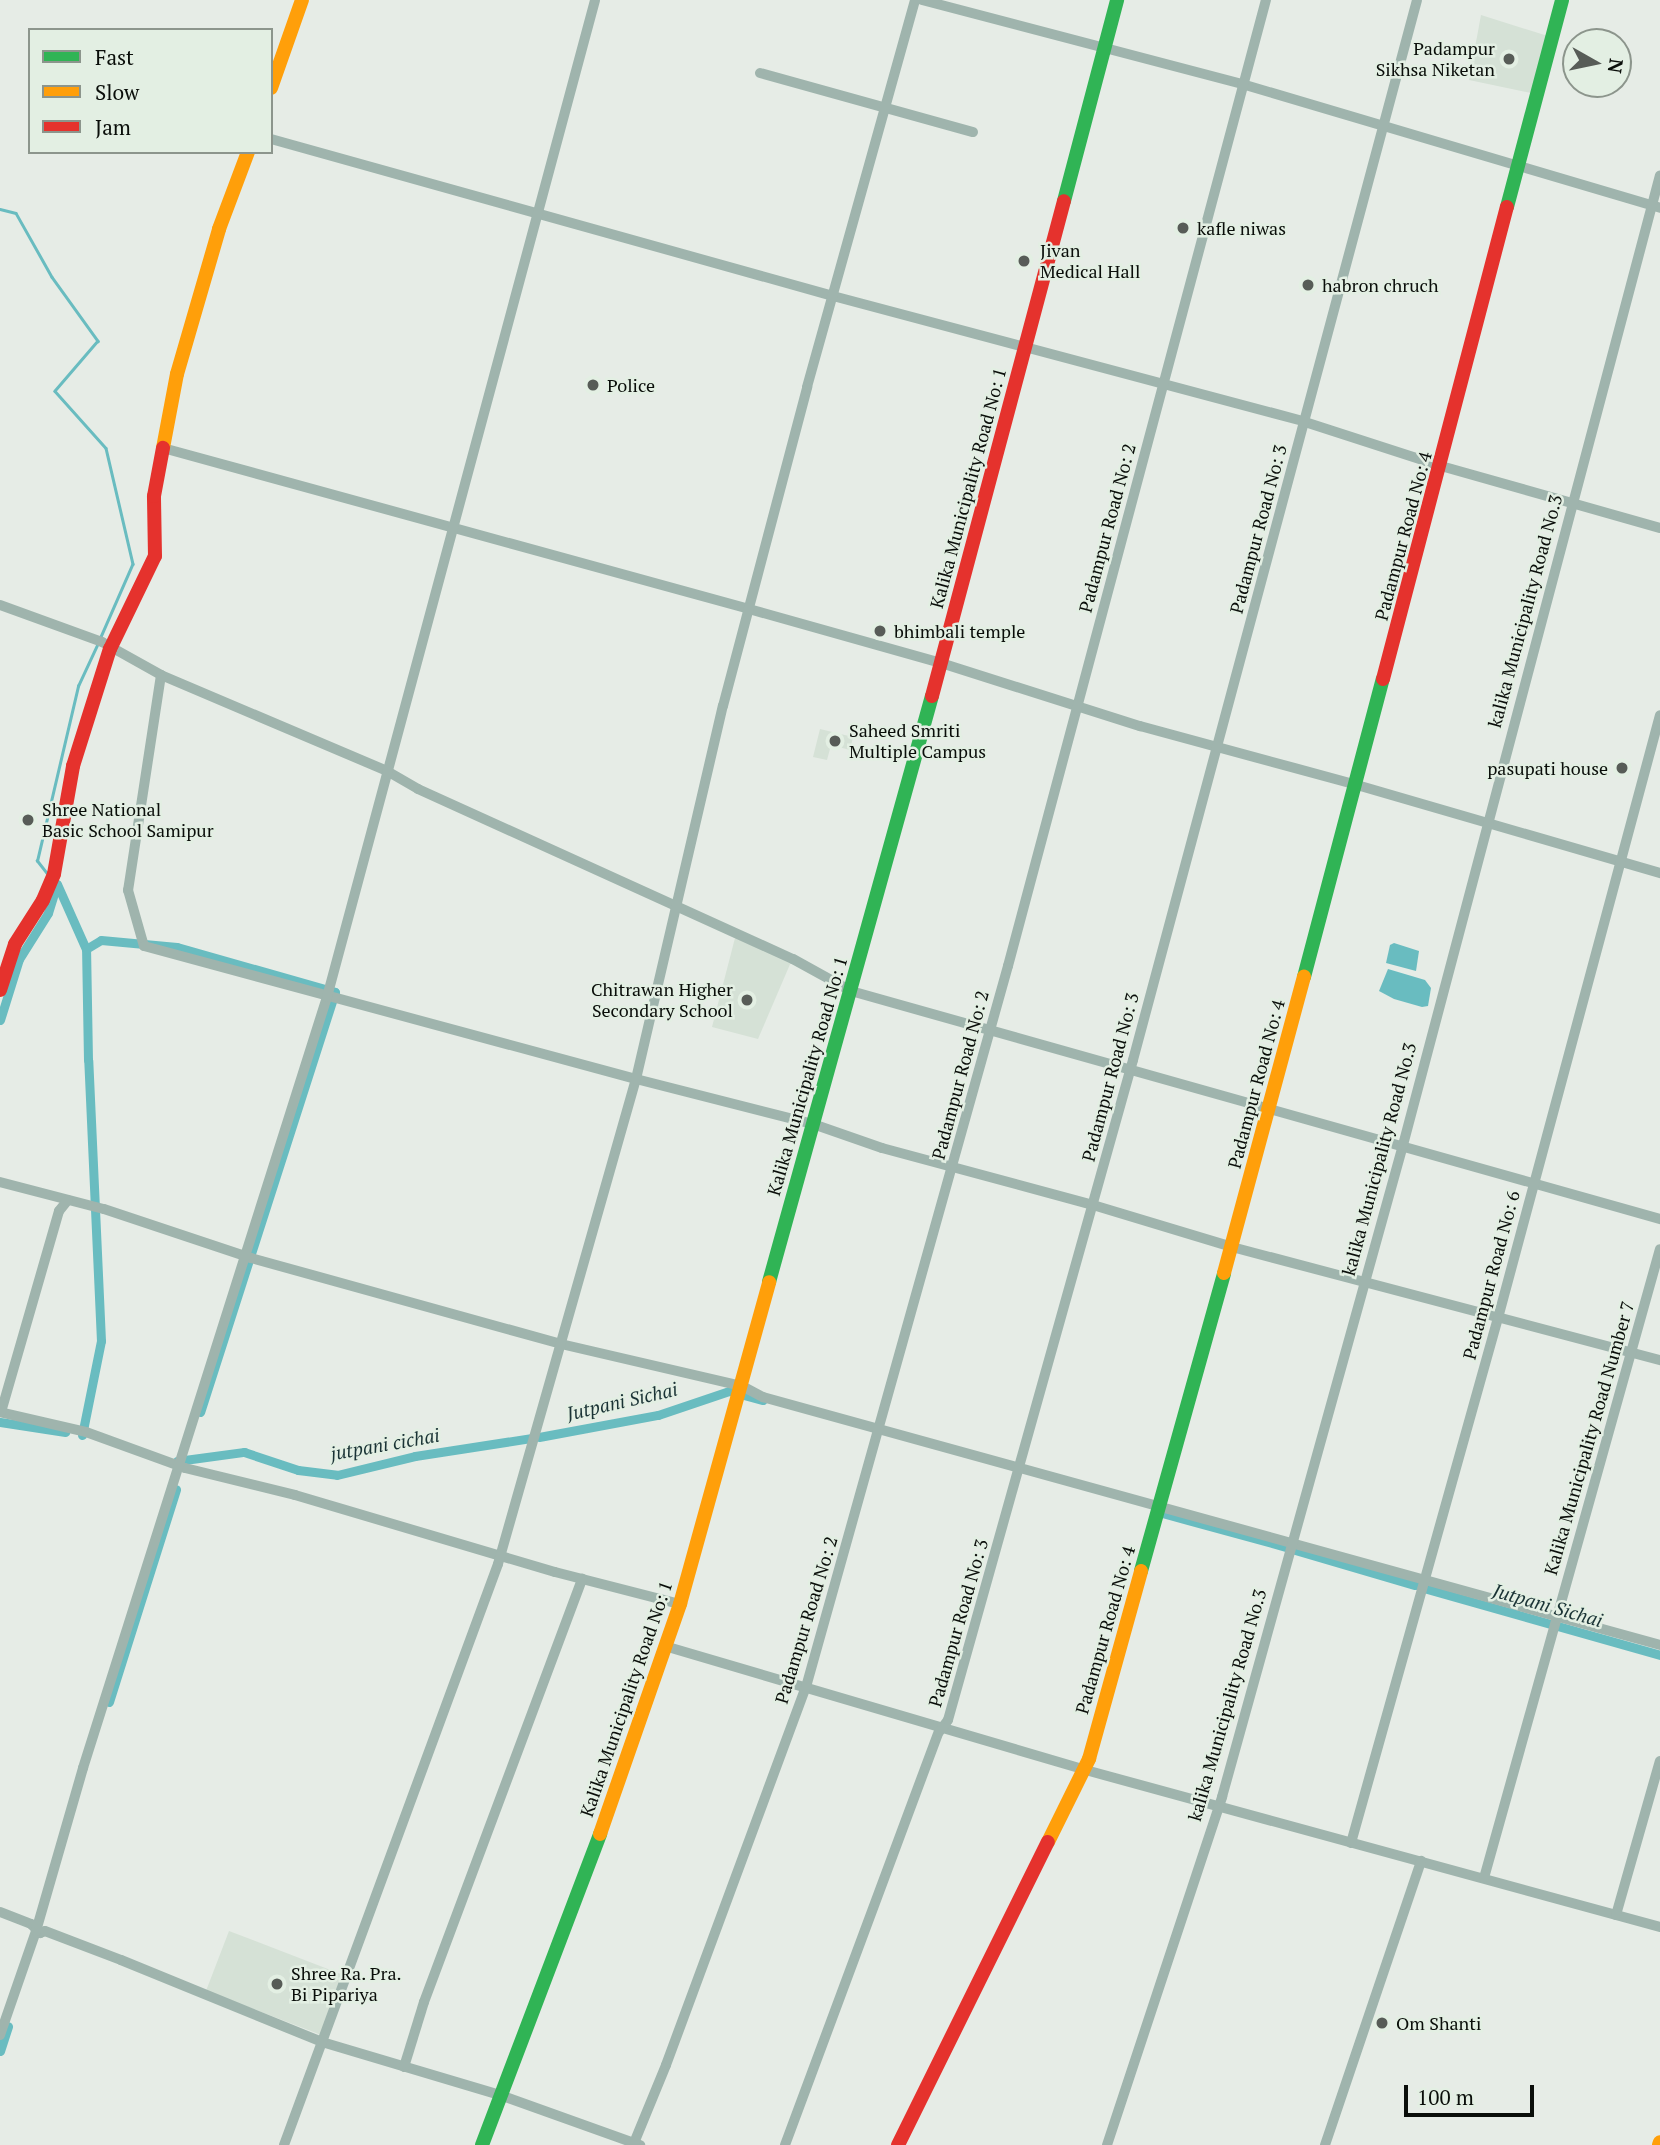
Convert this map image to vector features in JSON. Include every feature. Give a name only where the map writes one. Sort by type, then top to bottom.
[{"type":"street","points":[[273,82],[302,0]]},
{"type":"street","points":[[0,2035],[38,1932],[48,1881],[181,1467],[245,1255],[331,995],[387,771],[594,0]]},
{"type":"street","points":[[284,2145],[501,1556],[636,1079],[723,706],[915,0]]},
{"type":"street","points":[[922,0],[1242,85],[1655,208]]},
{"type":"street","name":"Kalika Municipality Road No: 1","points":[[482,2145],[668,1647],[941,663],[1117,0]]},
{"type":"street","name":"Padampur Road No: 2","points":[[637,2144],[806,1687],[953,1168],[1266,0]]},
{"type":"street","name":"Padampur Road No: 3","points":[[785,2145],[948,1720],[996,1556],[1018,1467],[1093,1205],[1218,747],[1417,0]]},
{"type":"street","name":"Padampur Road No: 4","points":[[898,2145],[1088,1759],[1270,1108],[1562,0]]},
{"type":"street","points":[[760,73],[973,132]]},
{"type":"street","points":[[273,140],[833,296],[1305,422],[1441,466],[1573,501],[1660,528]]},
{"type":"street","points":[[0,990],[15,944],[43,900],[54,874],[73,766],[110,649],[155,556],[154,496],[177,374],[219,229],[247,154]]},
{"type":"street","name":"kalika Municipality Road No.3","points":[[1107,2145],[1218,1806],[1403,1145],[1486,823],[1655,208],[1660,175]]},
{"type":"street","points":[[163,448],[941,663],[1077,708],[1357,785],[1660,873]]},
{"type":"street","points":[[0,605],[96,639],[161,675],[387,771],[418,789],[793,959],[851,990],[1660,1219]]},
{"type":"street","points":[[161,675],[128,890],[139,938],[144,946],[813,1124],[953,1168],[1093,1205],[1232,1247],[1660,1360]]},
{"type":"street","name":"Padampur Road No: 6","points":[[1351,1843],[1498,1318],[1660,715]]},
{"type":"street","points":[[0,1182],[104,1209],[245,1255],[561,1344],[742,1386],[763,1396],[1660,1645]]},
{"type":"street","points":[[68,1200],[59,1211],[0,1412],[86,1432],[181,1467],[295,1495],[582,1579],[680,1604]]},
{"type":"street","name":"Kalika Municipality Road Number 7","points":[[1484,1878],[1660,1249]]},
{"type":"street","points":[[404,2067],[424,2002],[582,1579]]},
{"type":"street","points":[[668,1647],[884,1712],[944,1726],[1082,1769],[1660,1927]]},
{"type":"street","points":[[1616,1915],[1660,1761]]},
{"type":"street","points":[[1325,2145],[1421,1861]]},
{"type":"street","points":[[0,1912],[31,1924],[38,1932]]},
{"type":"street","points":[[38,1932],[45,1931],[121,1960],[322,2042],[500,2095],[637,2144]]},
{"type":"shaded area","name":"Padampur Sikhsa Niketan","points":[[1481,15],[1551,37],[1536,94],[1469,80]]},
{"type":"shaded area","name":"Saheed Smriti Multiple Campus","points":[[820,729],[853,737],[850,750],[831,745],[827,760],[813,757]]},
{"type":"shaded area","name":"Chitrawan Higher Secondary School","points":[[735,938],[791,962],[758,1039],[712,1027]]},
{"type":"shaded area","name":"Shree Ra. Pra. Bi Pipariya","points":[[229,1931],[347,1976],[324,2036],[206,1991]]},
{"type":"water","points":[[1394,943],[1419,951],[1416,971],[1386,963],[1390,945]]},
{"type":"water","points":[[1388,969],[1425,980],[1431,988],[1428,1006],[1422,1007],[1394,999],[1379,991]]},
{"type":"waterway","points":[[0,209],[16,213],[52,277],[98,341],[55,391],[106,448],[133,564],[101,637]]},
{"type":"waterway","points":[[48,875],[37,861],[78,686],[98,643]]},
{"type":"waterway","points":[[57,884],[86,949],[101,940],[177,947],[335,992],[200,1412]]},
{"type":"waterway","name":"jutpani cichai","points":[[0,1020],[19,959],[48,913],[57,884]]},
{"type":"waterway","points":[[82,1435],[101,1341],[88,1060],[86,949]]},
{"type":"waterway","name":"Jutpani Sichai","points":[[539,1437],[658,1415],[729,1391],[763,1400]]},
{"type":"waterway","name":"jutpani cichai","points":[[0,1422],[65,1432]]},
{"type":"waterway","name":"jutpani cichai","points":[[177,1461],[244,1452],[298,1470],[337,1475],[415,1456],[531,1438]]},
{"type":"waterway","points":[[109,1702],[176,1489]]},
{"type":"waterway","name":"Jutpani Sichai","points":[[1162,1513],[1286,1547]]},
{"type":"waterway","name":"Jutpani Sichai","points":[[1295,1550],[1415,1585]]},
{"type":"waterway","name":"Jutpani Sichai","points":[[1427,1589],[1660,1655]]},
{"type":"waterway","points":[[0,2051],[8,2026]]},
{"type":"traffic: fast","points":[[1064,201],[1117,0]]},
{"type":"traffic: fast","points":[[1507,207],[1562,0]]},
{"type":"traffic: fast","points":[[1304,977],[1383,679]]},
{"type":"traffic: fast","points":[[769,1282],[932,696]]},
{"type":"traffic: fast","points":[[1141,1571],[1224,1273]]},
{"type":"traffic: fast","points":[[482,2145],[600,1834]]},
{"type":"traffic: slow","points":[[273,82],[302,0]]},
{"type":"traffic: slow","points":[[163,448],[177,374],[219,229],[247,154]]},
{"type":"traffic: slow","points":[[1224,1273],[1304,977]]},
{"type":"traffic: slow","points":[[600,1834],[680,1604],[769,1282]]},
{"type":"traffic: slow","points":[[1048,1842],[1089,1759],[1141,1571]]},
{"type":"traffic: jam","points":[[932,696],[1064,201]]},
{"type":"traffic: jam","points":[[1383,679],[1507,207]]},
{"type":"traffic: jam","points":[[0,990],[15,944],[43,900],[54,874],[73,766],[110,649],[155,556],[154,496],[163,448]]},
{"type":"traffic: jam","points":[[898,2145],[1048,1842]]},
{"type":"place","name":"Padampur Sikhsa Niketan","points":[[1509,59]]},
{"type":"place","name":"kafle niwas","points":[[1183,228]]},
{"type":"place","name":"Jivan Medical Hall","points":[[1024,261]]},
{"type":"place","name":"habron chruch","points":[[1308,285]]},
{"type":"place","name":"Police","points":[[593,385]]},
{"type":"place","name":"bhimbali temple","points":[[880,631]]},
{"type":"place","name":"Saheed Smriti Multiple Campus","points":[[835,741]]},
{"type":"place","name":"pasupati house","points":[[1622,768]]},
{"type":"place","name":"Shree National Basic School Samipur","points":[[28,820]]},
{"type":"place","name":"Chitrawan Higher Secondary School","points":[[747,1000]]},
{"type":"place","name":"Shree Ra. Pra. Bi Pipariya","points":[[277,1984]]},
{"type":"place","name":"Om Shanti","points":[[1382,2023]]}]
